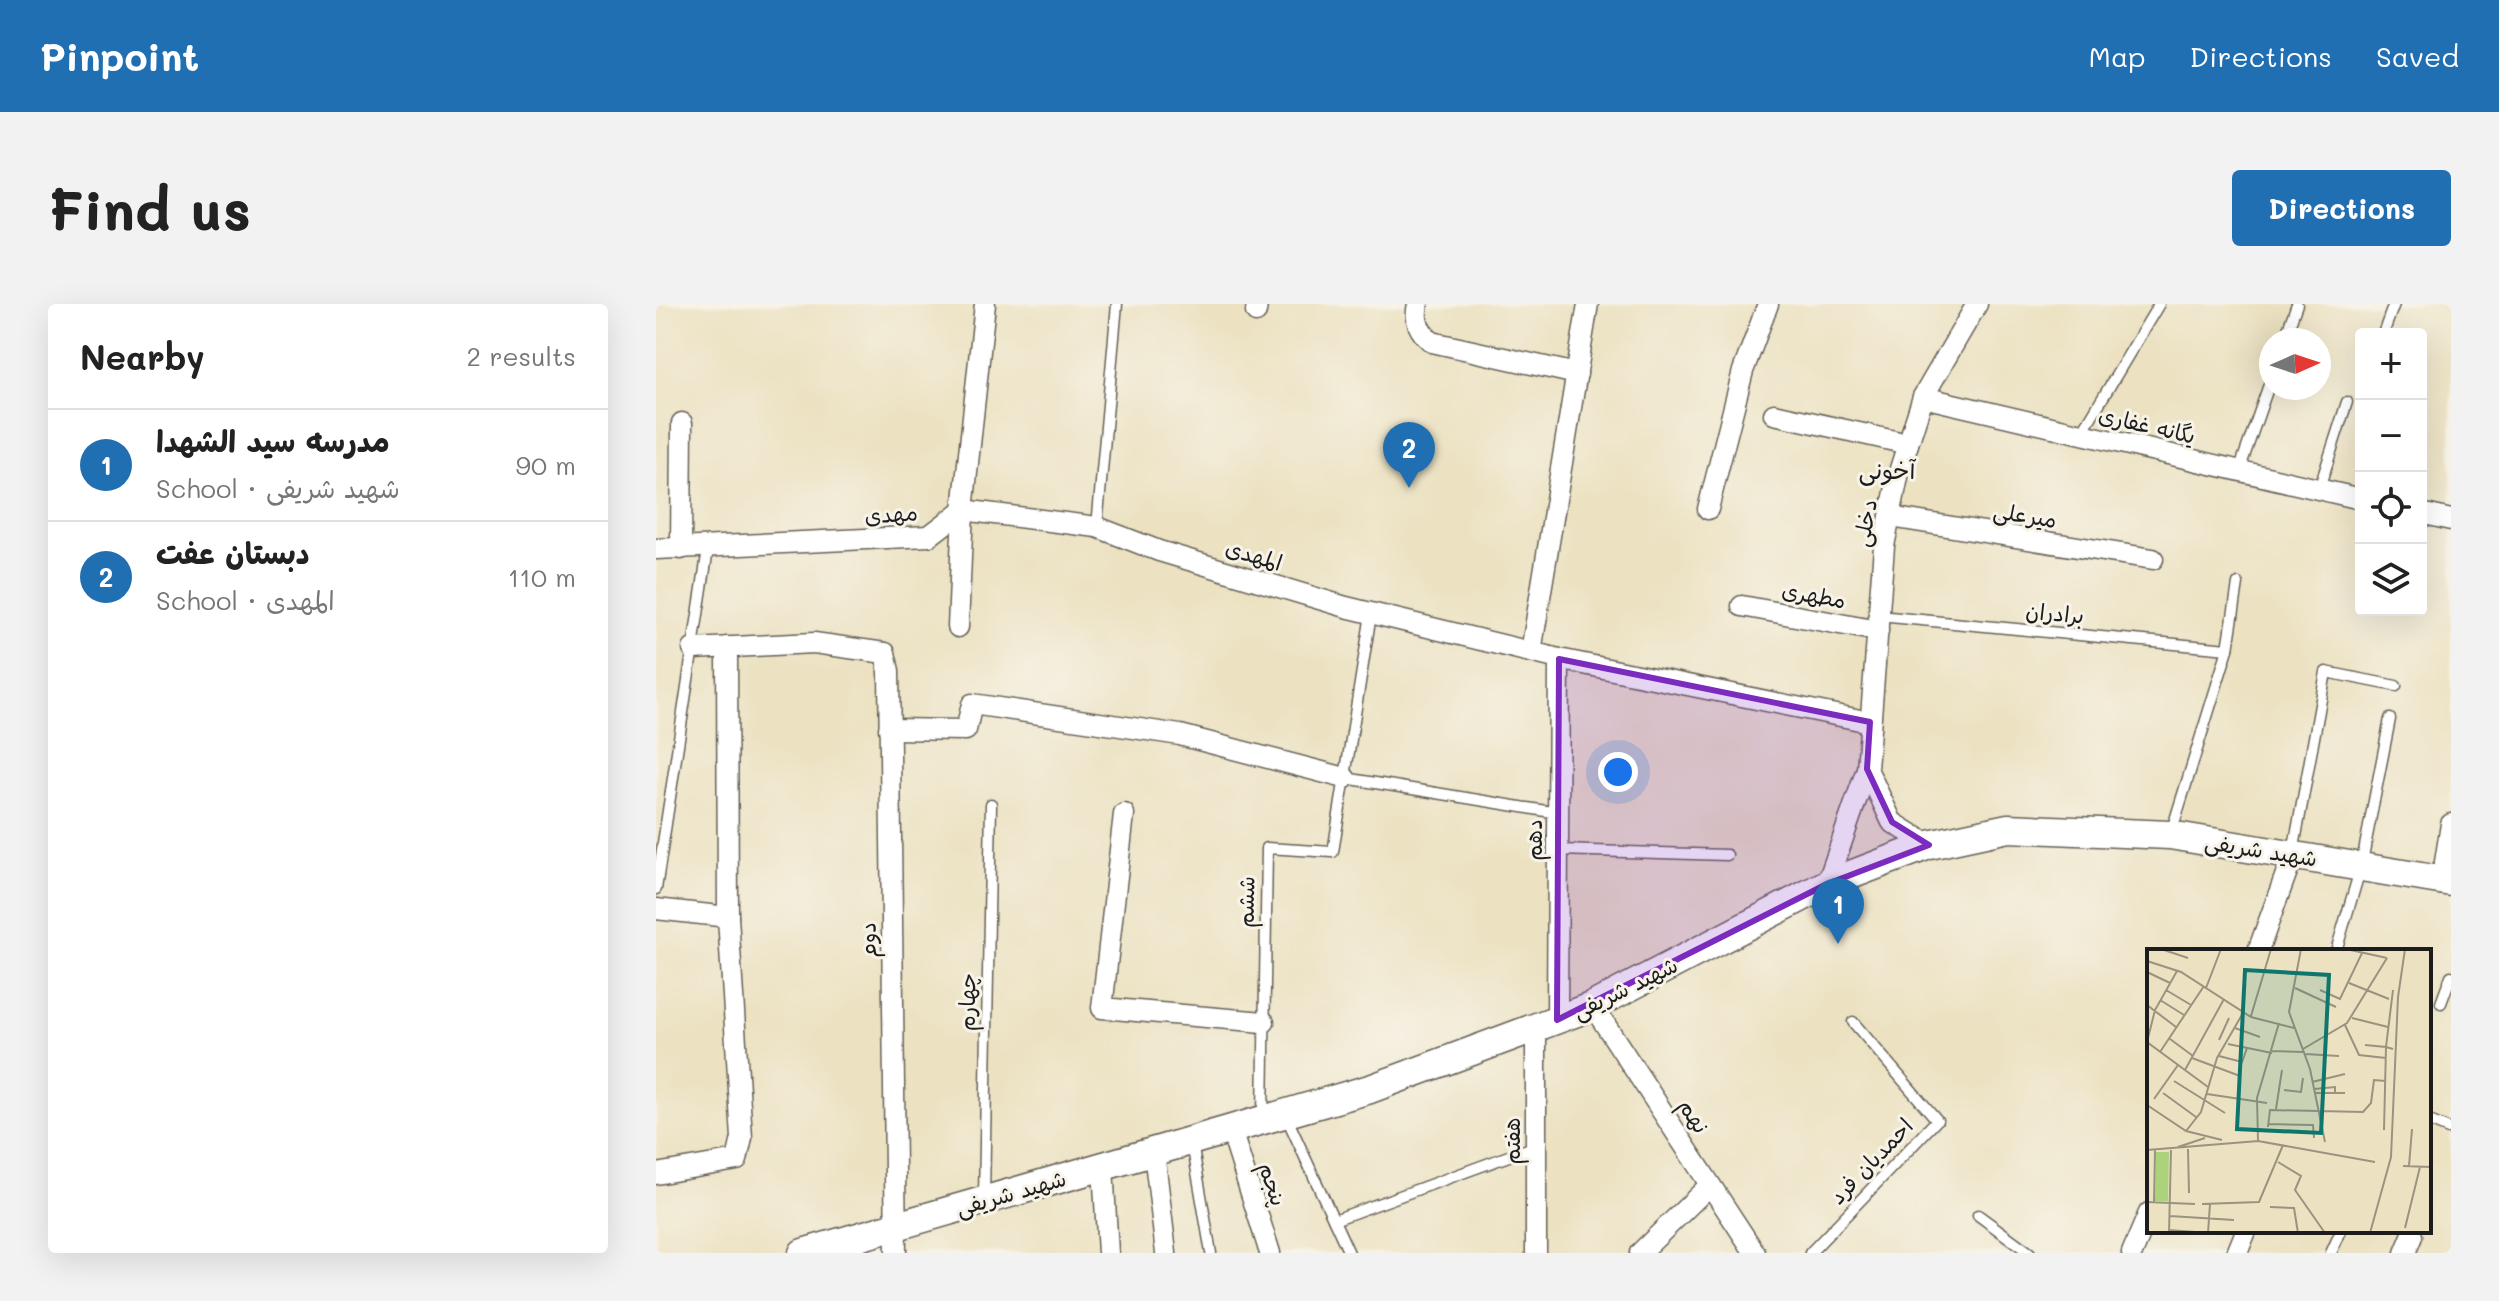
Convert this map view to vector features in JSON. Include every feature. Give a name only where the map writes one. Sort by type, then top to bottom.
[{"type":"main road","name":"شهید شریفی","points":[[803,1253],[896,1240],[984,1201],[1370,1089],[1547,1025],[1593,1006],[1827,884],[1929,845],[2008,828],[2170,835],[2447,882]]},
{"type":"street","points":[[958,627],[963,510],[985,304]]},
{"type":"street","points":[[1418,304],[1415,316],[1421,333],[1432,342],[1577,374]]},
{"type":"street","points":[[1531,652],[1588,304]]},
{"type":"street","points":[[1708,509],[1743,371],[1768,304]]},
{"type":"street","name":"دخلی","points":[[1867,769],[1890,517],[1923,397],[1977,304]]},
{"type":"street","name":"یگانه غفاری","points":[[1923,397],[2355,498]]},
{"type":"street","points":[[1774,414],[1908,444]]},
{"type":"street","points":[[681,549],[682,423]]},
{"type":"street","name":"المهدی","points":[[963,510],[1097,527],[1159,551],[1371,614],[1559,659],[1870,722]]},
{"type":"street","name":"مهدی","points":[[656,549],[708,549],[929,536],[963,510]]},
{"type":"street","points":[[2427,514],[2450,516]]},
{"type":"street","name":"میرعلی","points":[[1890,517],[2153,559]]},
{"type":"street","name":"مطهری","points":[[1742,606],[1878,624]]},
{"type":"street","name":"دوم","points":[[727,647],[814,643],[885,653],[889,729],[896,1240]]},
{"type":"street","points":[[656,1174],[737,1160],[742,1138],[728,917],[727,647],[693,649]]},
{"type":"street","name":"دهم","points":[[1547,1025],[1558,850],[1559,659]]},
{"type":"street","points":[[889,729],[966,730],[972,704],[1180,735],[1345,778]]},
{"type":"street","points":[[1867,769],[1892,822],[1929,845]]},
{"type":"street","points":[[1827,884],[1867,769]]},
{"type":"street","points":[[1124,814],[1102,1008],[1264,1022]]},
{"type":"street","points":[[2447,882],[2451,824]]},
{"type":"street","points":[[2259,949],[2293,855]]},
{"type":"street","points":[[656,909],[728,917]]},
{"type":"street","name":"نهم","points":[[1593,1006],[1755,1253]]},
{"type":"street","name":"هفتم","points":[[1536,1253],[1536,1146],[1547,1025]]},
{"type":"street","name":"پنجم","points":[[1231,1130],[1270,1253]]},
{"type":"street","points":[[1154,1152],[1166,1253]]},
{"type":"street","points":[[1103,1167],[1108,1253]]},
{"type":"street","points":[[1640,1253],[1710,1185]]},
{"type":"street","points":[[2132,1253],[2147,1218]]},
{"type":"street","points":[[2237,1253],[2245,1233]]},
{"type":"lane","points":[[1097,527],[1117,304]]},
{"type":"lane","points":[[2081,434],[2159,304]]},
{"type":"lane","points":[[2288,328],[2297,304]]},
{"type":"lane","points":[[2385,328],[2394,304]]},
{"type":"lane","points":[[2239,471],[2264,400]]},
{"type":"lane","points":[[2319,489],[2347,402]]},
{"type":"lane","points":[[656,889],[708,549]]},
{"type":"lane","points":[[2170,835],[2228,649],[2238,584]]},
{"type":"lane","name":"ششم","points":[[1274,1117],[1264,1022],[1267,848],[1333,852],[1371,614]]},
{"type":"lane","name":"برادران","points":[[1878,624],[2228,649]]},
{"type":"lane","points":[[2293,855],[2326,672],[2396,686]]},
{"type":"lane","points":[[2337,949],[2361,867],[2390,719]]},
{"type":"lane","points":[[1345,778],[1558,813]]},
{"type":"lane","name":"چهارم","points":[[984,1201],[991,804]]},
{"type":"lane","points":[[1558,850],[1727,855]]},
{"type":"lane","points":[[2441,1003],[2451,976]]},
{"type":"lane","name":"احمدیان فرد","points":[[1810,1253],[1937,1120],[1853,1022]]},
{"type":"lane","points":[[1274,1117],[1334,1220],[1349,1253]]},
{"type":"lane","points":[[2431,1122],[2451,1130]]},
{"type":"lane","points":[[1191,1141],[1211,1253]]},
{"type":"lane","points":[[1334,1220],[1536,1146]]},
{"type":"lane","points":[[1978,1215],[2030,1253]]},
{"type":"lane","points":[[2331,1253],[2340,1233]]},
{"type":"highlighted area","points":[[1559,659],[1870,722],[1867,769],[1892,822],[1929,845],[1827,884],[1557,1020]]},
{"type":"place","name":"دبستان عفت","points":[[1409,488]]},
{"type":"place","name":"مدرسه سید الشهدا","points":[[1838,944]]},
{"type":"district","name":"آخونی","points":[[1887,471]]}]
